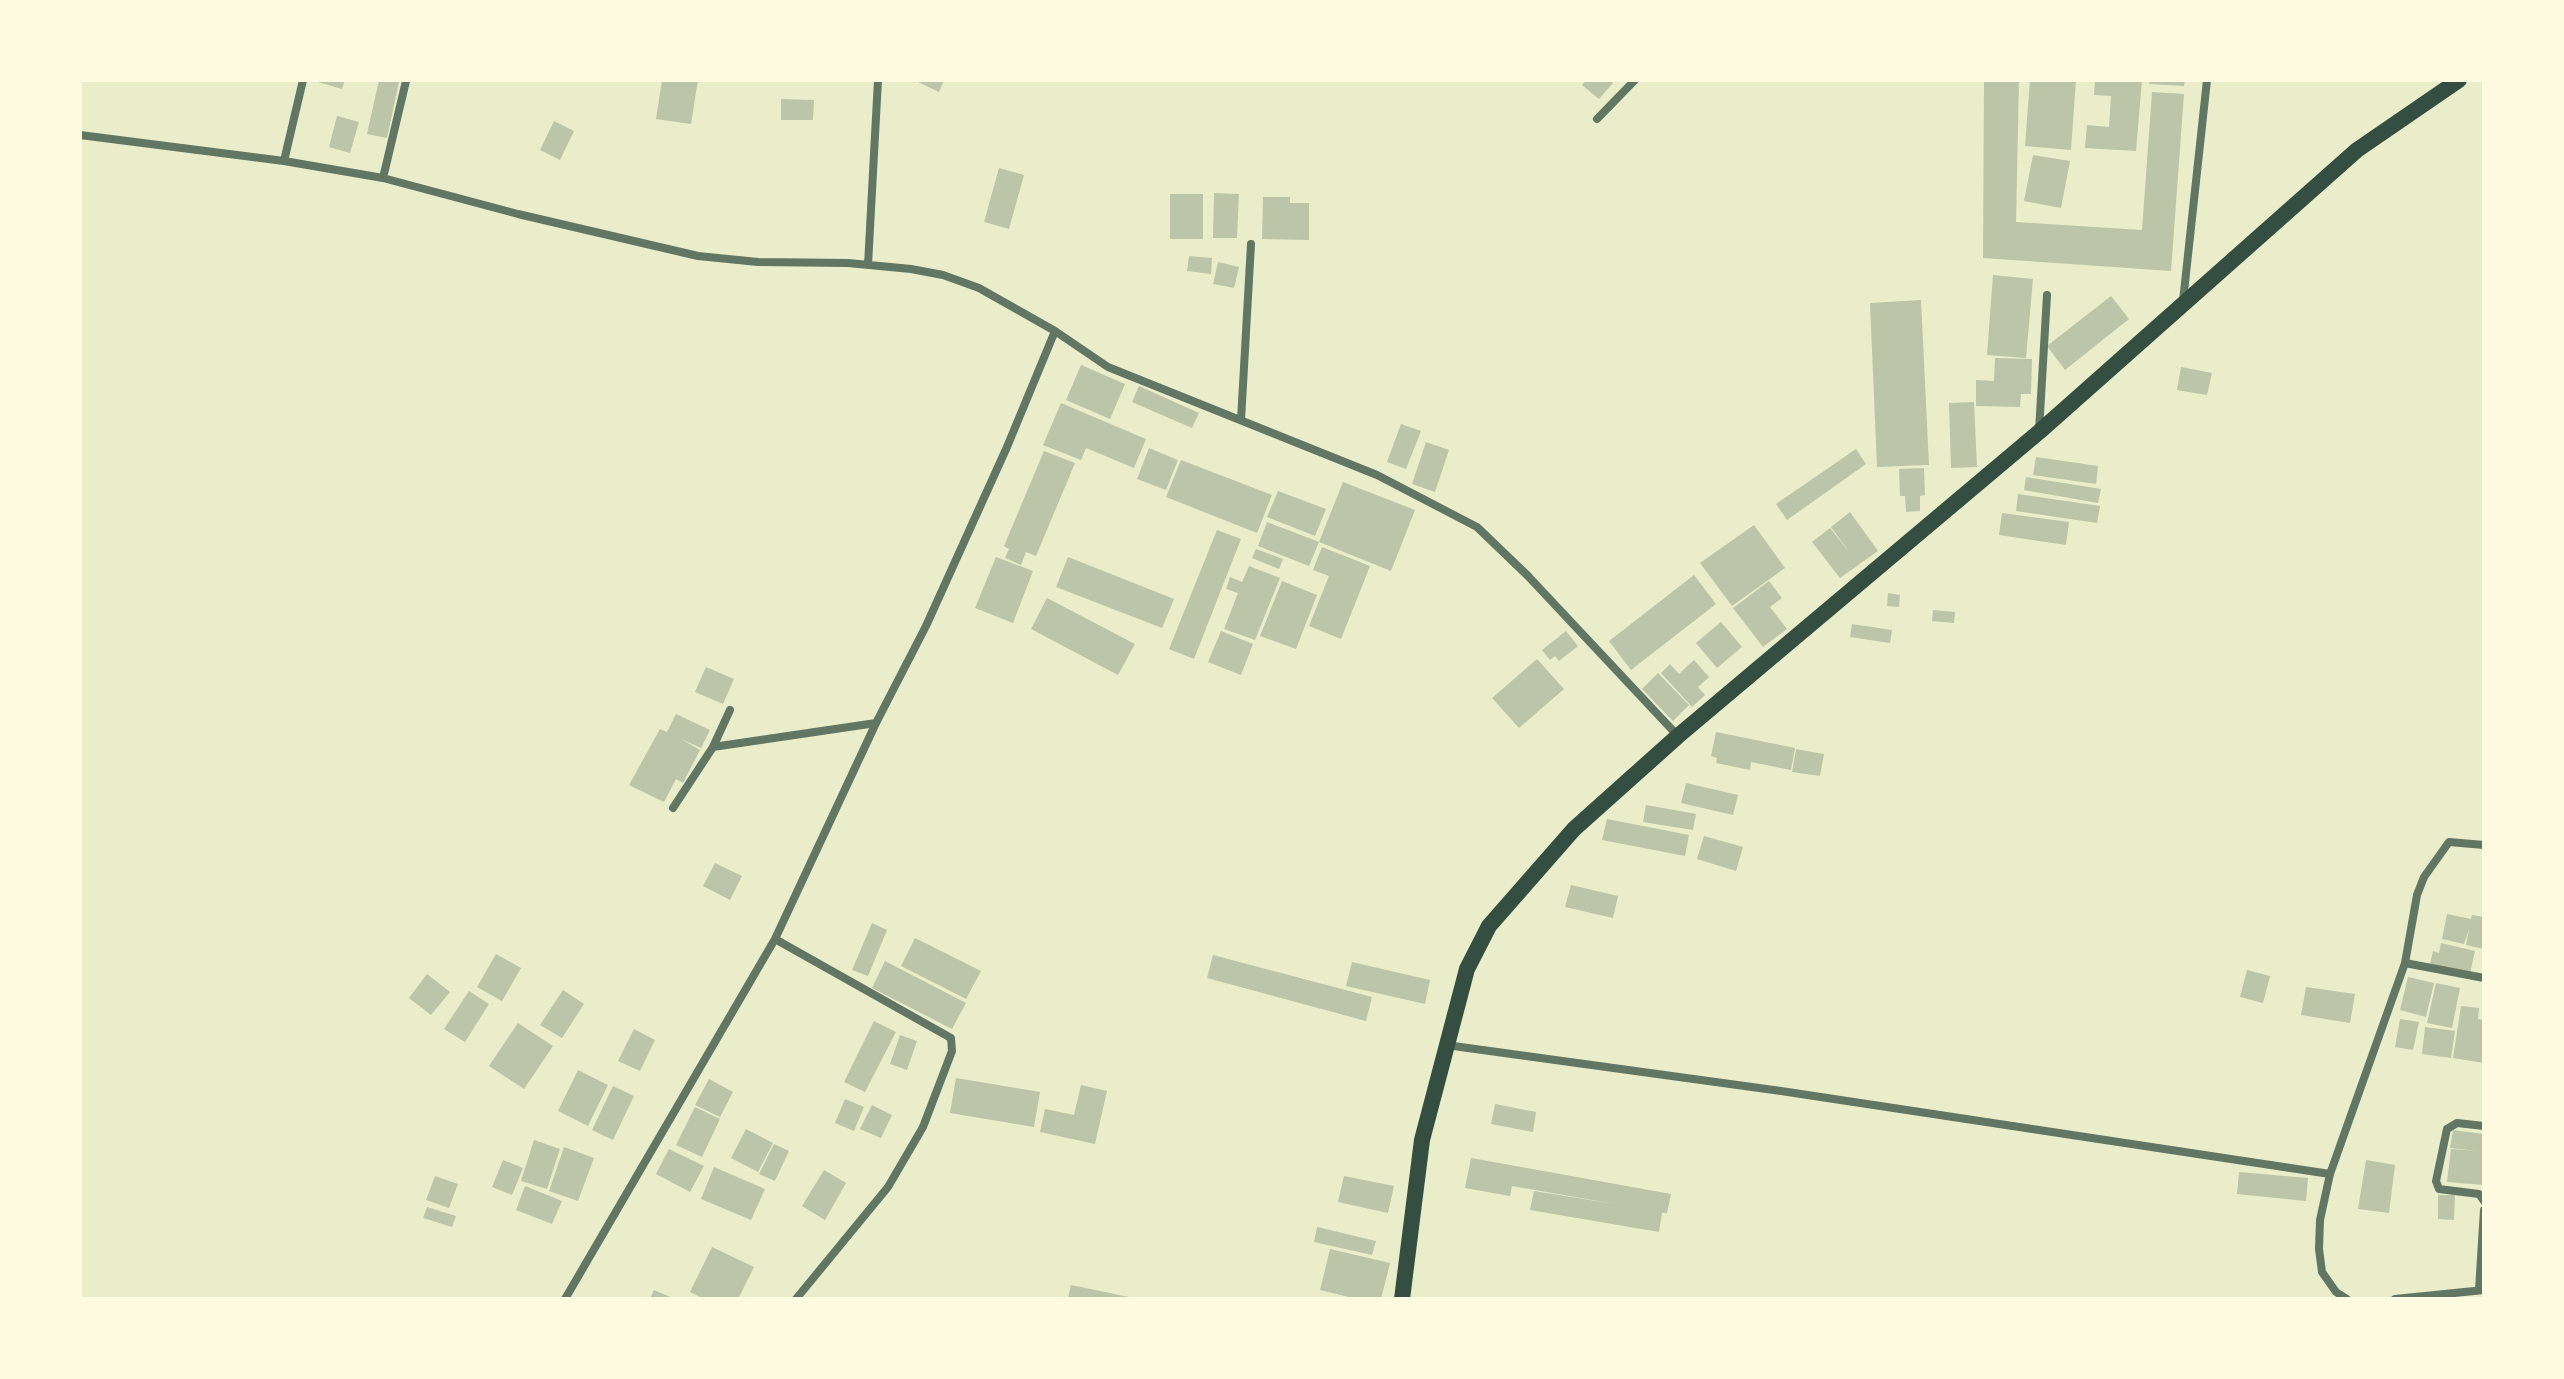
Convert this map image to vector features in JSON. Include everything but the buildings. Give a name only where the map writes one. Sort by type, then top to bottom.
[{"type":"main road","points":[[1402,1299],[1422,1140],[1467,969],[1489,926],[1574,829],[1678,736],[2039,432],[2357,150],[2459,80]]},
{"type":"street","points":[[284,161],[303,80]]},
{"type":"street","points":[[868,265],[878,80]]},
{"type":"street","points":[[1597,119],[1635,80]]},
{"type":"street","points":[[2183,305],[2207,80]]},
{"type":"street","points":[[383,178],[406,81]]},
{"type":"street","points":[[80,135],[284,161],[383,178],[518,214],[698,256],[758,262],[868,265],[943,275],[979,288],[1055,331],[1108,367],[1377,475],[1477,527],[1528,576],[1678,736]]},
{"type":"street","points":[[1241,420],[1251,244]]},
{"type":"street","points":[[2039,432],[2047,295]]},
{"type":"street","points":[[565,1299],[775,939],[876,723],[926,626],[1007,447],[1055,331]]},
{"type":"street","points":[[673,808],[713,747],[730,710]]},
{"type":"street","points":[[713,747],[876,723]]},
{"type":"street","points":[[2347,1299],[2336,1292],[2322,1272],[2320,1220],[2330,1174],[2405,963],[2417,895],[2424,877],[2449,842],[2484,845]]},
{"type":"street","points":[[775,939],[951,1038],[953,1042],[923,1127],[888,1187],[796,1299]]},
{"type":"street","points":[[2405,963],[2484,978]]},
{"type":"street","points":[[1446,1045],[1781,1091],[2330,1174]]},
{"type":"street","points":[[2484,1126],[2457,1123],[2447,1129],[2436,1181],[2439,1189],[2479,1194],[2484,1201]]},
{"type":"street","points":[[2395,1299],[2482,1290],[2484,1210]]}]
